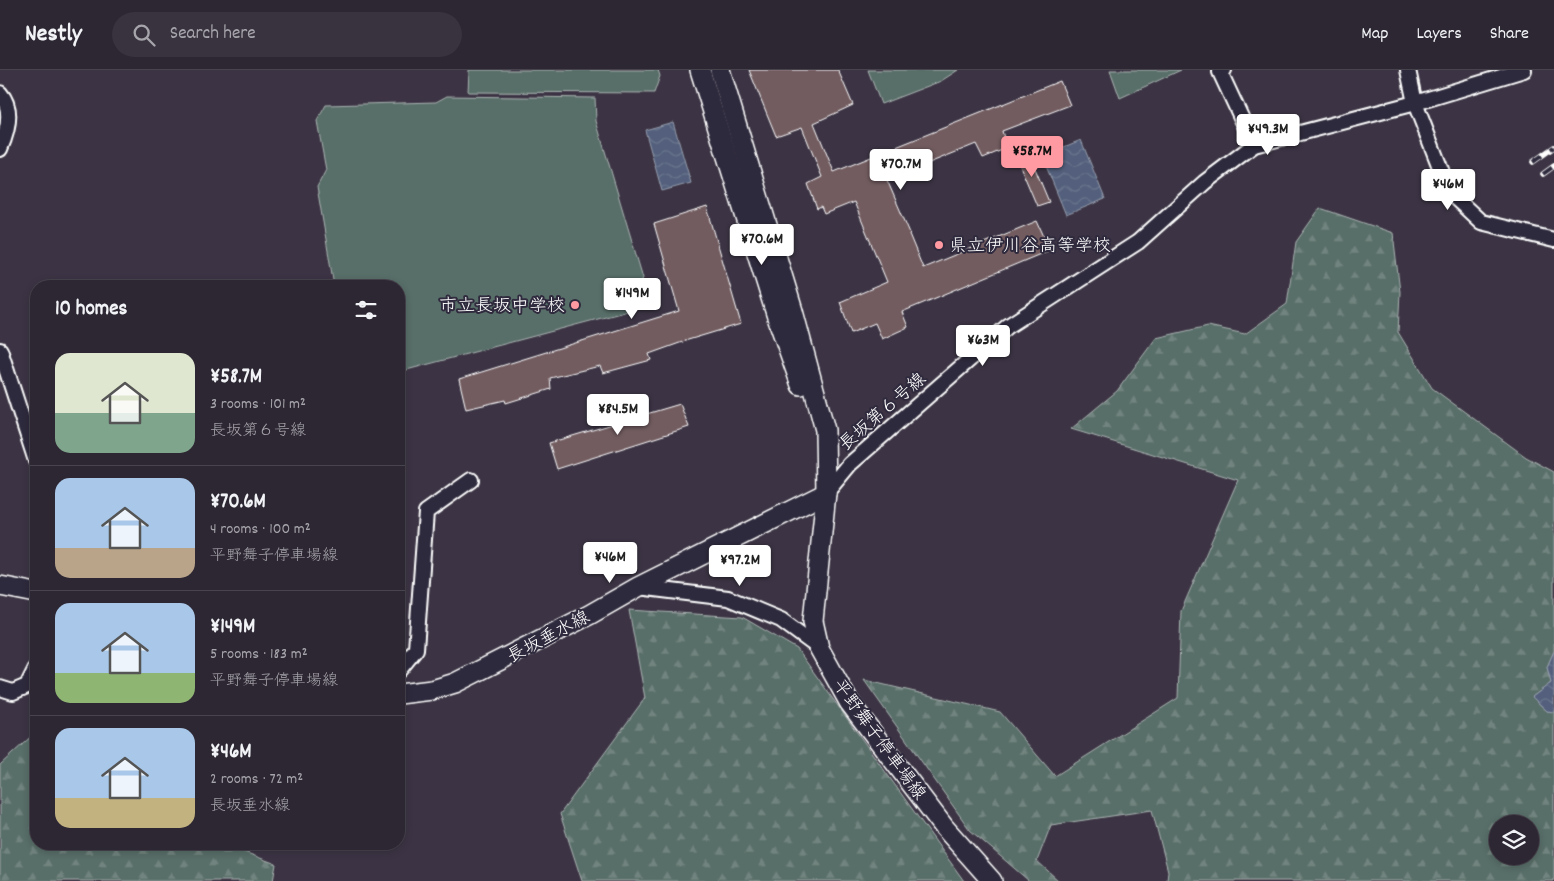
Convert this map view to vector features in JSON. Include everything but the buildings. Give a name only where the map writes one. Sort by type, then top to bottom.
[{"type":"main road","name":"平野舞子停車場線","points":[[700,70],[777,317],[827,457]]},
{"type":"main road","name":"平野舞子停車場線","points":[[720,70],[793,311],[825,430],[827,457],[826,493],[813,621],[819,648],[849,702],[944,827],[992,881]]},
{"type":"main road","name":"長坂垂水線","points":[[405,693],[432,690],[455,683],[589,615],[638,587],[826,493]]},
{"type":"main road","points":[[0,586],[30,592]]},
{"type":"street","points":[[1224,70],[1220,72],[1254,145],[1415,103],[1524,70]]},
{"type":"street","points":[[1408,70],[1415,103],[1450,193],[1481,222],[1554,240]]},
{"type":"street","points":[[0,93],[7,101],[9,117],[0,149]]},
{"type":"street","name":"長坂第６号線","points":[[826,493],[850,464],[1008,326],[1138,242],[1205,182],[1254,145]]},
{"type":"street","points":[[0,350],[30,442]]},
{"type":"street","points":[[405,663],[416,649],[426,512],[470,480]]},
{"type":"street","points":[[638,587],[728,598],[781,620],[819,648]]},
{"type":"street","points":[[0,688],[13,692],[27,686],[30,680]]},
{"type":"green space","points":[[469,70],[658,70],[660,76],[654,93],[468,92]]},
{"type":"green space","points":[[868,70],[958,70],[941,81],[881,104]]},
{"type":"green space","points":[[1110,70],[1181,70],[1120,98]]},
{"type":"green space","points":[[447,96],[595,98],[596,121],[643,278],[628,311],[405,370],[405,280],[333,280],[317,187],[326,170],[317,121],[326,105],[436,102]]},
{"type":"green space","points":[[1320,208],[1393,233],[1400,292],[1398,332],[1432,388],[1526,457],[1554,472],[1554,651],[1547,667],[1551,683],[1532,697],[1547,711],[1554,712],[1554,881],[1167,881],[1168,871],[1152,810],[1051,825],[1037,861],[1059,881],[1029,881],[970,830],[864,680],[1000,712],[1055,776],[1178,698],[1181,611],[1238,480],[1071,429],[1117,391],[1156,338],[1208,326],[1245,334],[1287,304],[1296,242]]},
{"type":"green space","points":[[629,610],[742,617],[797,649],[964,881],[582,881],[560,814],[645,698]]},
{"type":"green space","points":[[30,738],[30,850],[239,850],[276,864],[273,881],[0,881],[0,765]]},
{"type":"water","points":[[673,122],[691,183],[662,191],[645,130]]},
{"type":"water","points":[[1081,140],[1105,199],[1066,215],[1042,156]]},
{"type":"water","points":[[1554,651],[1554,712],[1547,711],[1532,697],[1551,683],[1547,667]]},
{"type":"railway","points":[[1533,162],[1554,147]]},
{"type":"railway","points":[[1543,174],[1554,166]]},
{"type":"place","name":"県立伊川谷高等学校","points":[[939,245]]},
{"type":"place","name":"市立長坂中学校","points":[[575,305]]}]
